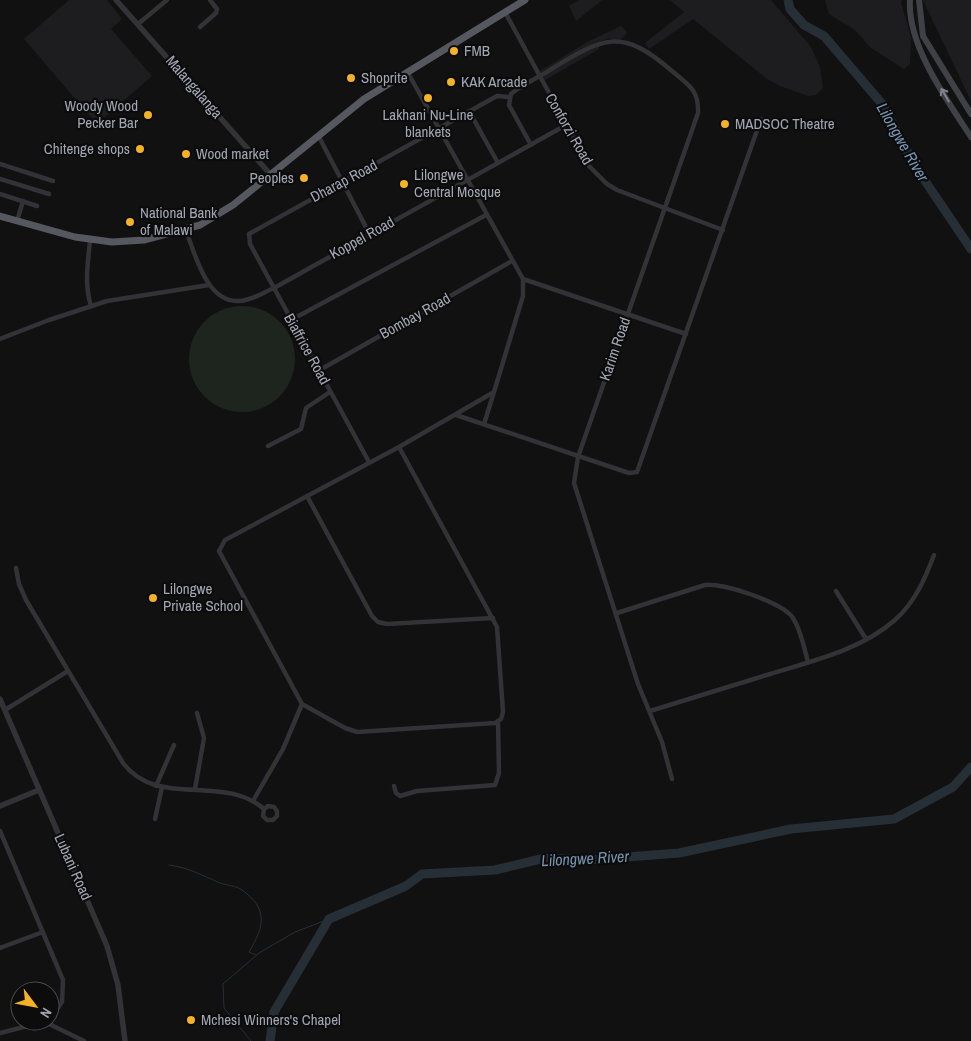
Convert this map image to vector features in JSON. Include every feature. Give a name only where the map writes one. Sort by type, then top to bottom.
[{"type":"highway","points":[[0,216],[90,240],[135,242],[186,230],[217,217],[364,99],[506,14],[525,0]]},
{"type":"main road","points":[[919,0],[923,36],[971,114]]},
{"type":"main road","points":[[909,1],[916,42],[971,137]]},
{"type":"street","name":"Malangalanga","points":[[116,0],[271,175]]},
{"type":"street","points":[[138,24],[167,0]]},
{"type":"street","points":[[200,27],[216,13],[217,9],[210,0]]},
{"type":"street","name":"Conforzi Road","points":[[506,14],[589,166],[606,184],[617,190],[723,230]]},
{"type":"street","name":"Karim Road","points":[[509,97],[514,91],[593,47],[605,42],[626,41],[644,48],[692,87],[699,99],[698,113],[578,457],[575,489],[617,613],[632,667],[662,742],[672,779]]},
{"type":"street","points":[[408,73],[523,279],[523,296],[484,424]]},
{"type":"street","name":"Dharap Road","points":[[250,234],[497,96],[509,97]]},
{"type":"street","points":[[509,97],[509,105],[531,145]]},
{"type":"street","points":[[469,112],[498,163]]},
{"type":"street","points":[[456,416],[629,473],[638,472],[761,119]]},
{"type":"street","name":"Koppel Road","points":[[209,285],[224,298],[239,301],[274,288],[369,233],[566,125]]},
{"type":"street","points":[[318,135],[369,233]]},
{"type":"street","points":[[0,164],[53,181]]},
{"type":"street","points":[[0,179],[49,194]]},
{"type":"street","points":[[0,194],[37,206]]},
{"type":"street","points":[[17,221],[23,201]]},
{"type":"street","points":[[291,320],[486,215]]},
{"type":"street","points":[[0,339],[91,306],[120,298],[209,285],[186,230]]},
{"type":"street","name":"Biaffrice Road","points":[[250,234],[250,244],[369,462]]},
{"type":"street","points":[[90,240],[87,274],[88,296],[91,306]]},
{"type":"street","name":"Bombay Road","points":[[318,371],[512,262]]},
{"type":"street","points":[[523,279],[686,334]]},
{"type":"street","points":[[268,446],[301,429],[306,408],[330,392]]},
{"type":"street","points":[[494,392],[456,416],[225,540],[219,551],[302,704],[345,728],[357,732],[498,722]]},
{"type":"street","points":[[394,786],[396,793],[400,796],[416,791],[495,785],[500,773],[498,722],[502,715],[499,638],[493,618],[399,447]]},
{"type":"street","points":[[307,496],[372,616],[378,622],[387,624],[493,618]]},
{"type":"street","points":[[650,711],[808,662],[866,639],[885,628],[907,608],[921,586],[934,555]]},
{"type":"street","points":[[16,568],[19,584],[26,600],[128,770],[144,782],[159,787],[212,790],[253,801],[264,809]]},
{"type":"street","points":[[617,613],[705,585],[718,585],[787,611],[796,622],[808,662]]},
{"type":"street","points":[[836,591],[866,639]]},
{"type":"street","points":[[5,710],[68,671]]},
{"type":"street","name":"Lubani Road","points":[[0,700],[108,946],[118,985],[125,1041]]},
{"type":"street","points":[[253,801],[283,749],[302,704]]},
{"type":"street","points":[[196,789],[204,738],[197,713]]},
{"type":"street","points":[[155,818],[159,787],[174,745]]},
{"type":"street","points":[[0,806],[39,790]]},
{"type":"street","points":[[0,831],[64,987],[60,1005]]},
{"type":"street","points":[[0,948],[43,932]]},
{"type":"street","points":[[60,1028],[84,1041]]},
{"type":"shaded area","points":[[69,0],[107,0],[122,19],[111,29],[152,76],[97,124],[24,39]]},
{"type":"shaded area","points":[[579,0],[602,0],[576,21],[569,6]]},
{"type":"shaded area","points":[[670,0],[771,0],[811,47],[820,67],[823,88],[816,95],[808,96],[780,86],[767,79],[693,19],[649,49],[645,43],[684,12]]},
{"type":"shaded area","points":[[825,0],[902,0],[901,3],[911,37],[910,64],[904,69],[871,48],[855,30],[829,14]]},
{"type":"shaded area","points":[[923,0],[971,0],[971,101]]},
{"type":"shaded area","points":[[621,26],[627,32],[620,40],[610,38],[599,42],[599,49],[545,80],[540,71],[589,41]]},
{"type":"shaded area","points":[[242,306],[262,310],[279,322],[291,339],[295,359],[291,379],[279,396],[262,408],[242,412],[222,408],[205,396],[193,379],[189,359],[193,339],[205,322],[222,310]]},
{"type":"waterway","name":"Lilongwe River","points":[[788,0],[790,9],[804,25],[824,36],[883,105],[915,166],[971,249]]},
{"type":"waterway","name":"Lilongwe River","points":[[270,1041],[274,1012],[329,919],[406,886],[422,874],[495,870],[545,858],[588,860],[679,853],[791,829],[894,819],[953,787],[971,767]]},
{"type":"waterway","points":[[169,865],[189,870],[237,888],[251,897],[257,904],[261,919],[258,934],[249,952],[256,955]]},
{"type":"waterway","points":[[251,1041],[224,1008],[223,984],[259,953],[295,932],[329,919]]},
{"type":"place","name":"FMB","points":[[454,51]]},
{"type":"place","name":"Shoprite","points":[[351,78]]},
{"type":"place","name":"KAK Arcade","points":[[451,82]]},
{"type":"place","name":"Lakhani Nu-Line blankets","points":[[428,98]]},
{"type":"place","name":"Woody Wood Pecker Bar","points":[[148,115]]},
{"type":"place","name":"MADSOC Theatre","points":[[725,124]]},
{"type":"place","name":"Chitenge shops","points":[[140,149]]},
{"type":"place","name":"Wood market","points":[[186,154]]},
{"type":"place","name":"Peoples","points":[[304,178]]},
{"type":"place","name":"Lilongwe Central Mosque","points":[[404,184]]},
{"type":"place","name":"National Bank of Malawi","points":[[130,222]]},
{"type":"place","name":"Lilongwe Private School","points":[[153,598]]},
{"type":"place","name":"Mchesi Winners's Chapel","points":[[191,1020]]}]
